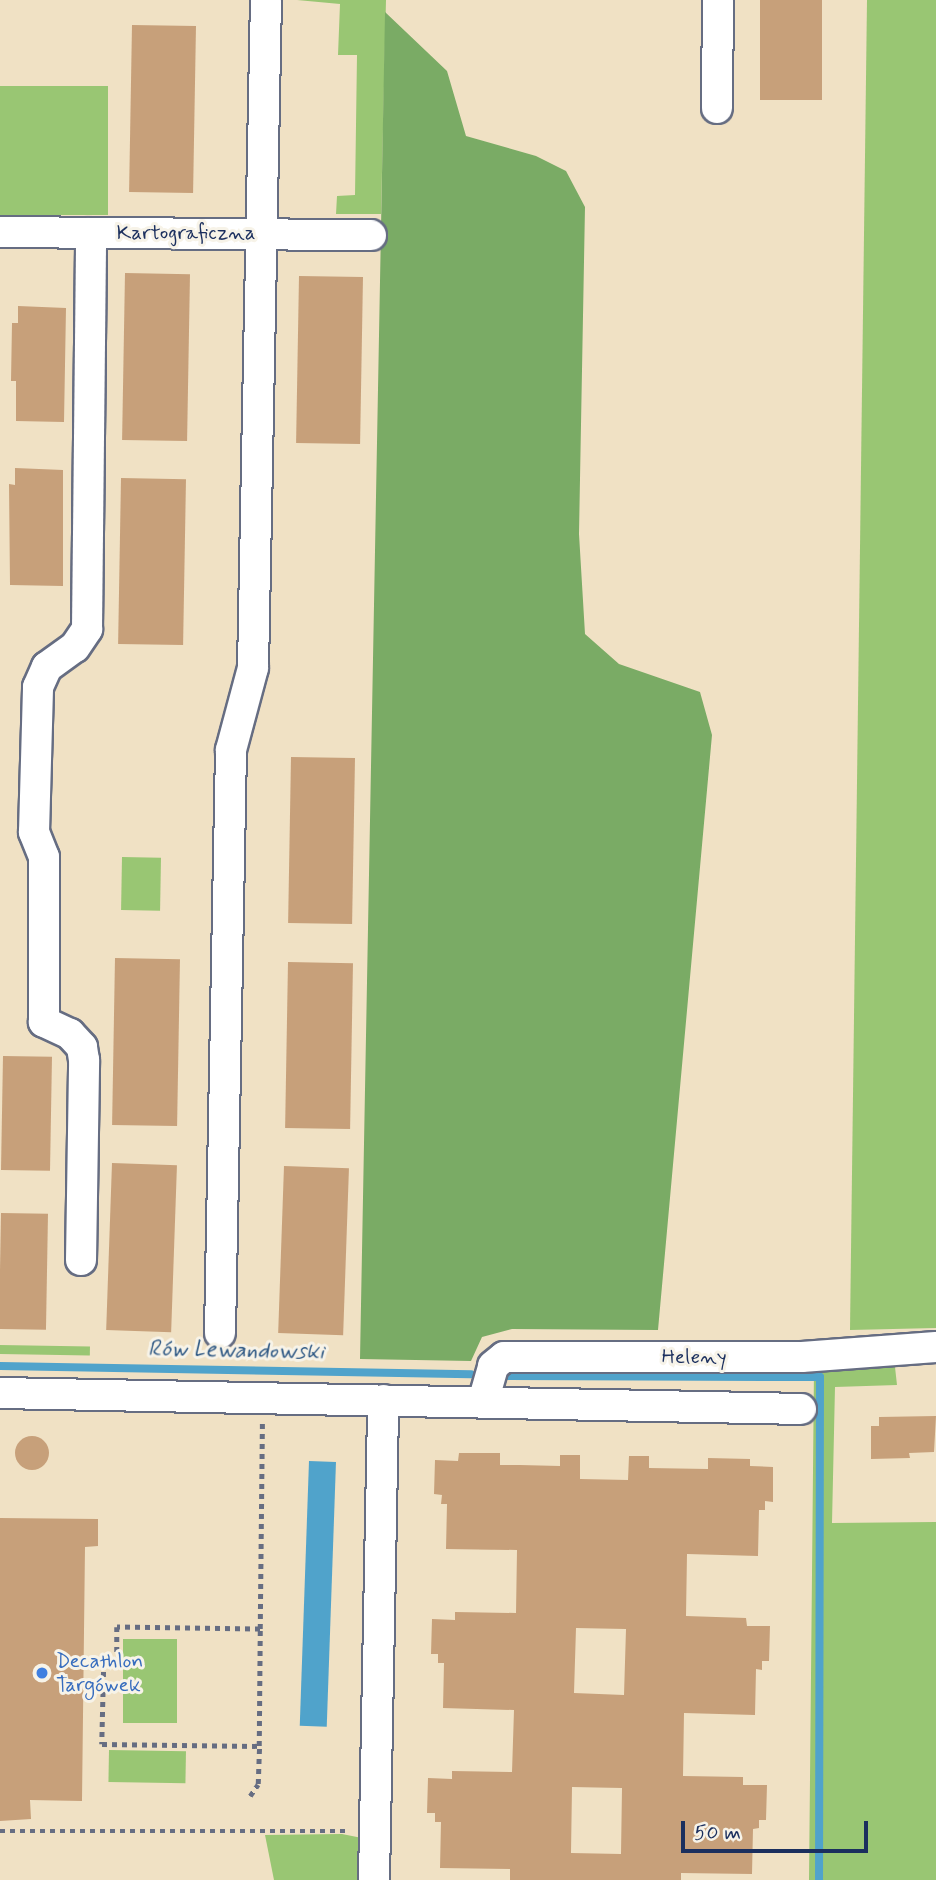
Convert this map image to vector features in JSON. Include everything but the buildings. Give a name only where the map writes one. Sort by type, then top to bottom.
[{"type":"street","points":[[220,1333],[231,764],[233,734],[253,668],[266,0]]},
{"type":"street","points":[[717,108],[718,0]]},
{"type":"street","name":"Kartograficzna","points":[[0,232],[90,233],[261,223],[371,235]]},
{"type":"street","points":[[81,1260],[84,1060],[82,1047],[71,1034],[44,1023],[44,857],[34,832],[38,687],[47,667],[83,640],[87,629],[90,233]]},
{"type":"street","name":"Heleny","points":[[483,1402],[493,1366],[504,1357],[802,1357],[936,1348]]},
{"type":"street","points":[[0,1393],[801,1409]]},
{"type":"street","points":[[374,1880],[383,1400]]},
{"type":"path","points":[[250,1796],[258,1784],[262,1411]]},
{"type":"path","points":[[259,1746],[102,1744],[104,1662],[117,1662],[117,1627],[260,1629]]},
{"type":"path","points":[[0,1831],[375,1831]]},
{"type":"green space","points":[[297,0],[386,0],[381,214],[336,214],[337,196],[355,195],[357,55],[338,55],[340,4]]},
{"type":"green space","points":[[867,0],[936,0],[936,1328],[850,1330]]},
{"type":"green space","points":[[385,12],[447,71],[466,136],[536,156],[566,171],[585,207],[579,534],[585,634],[619,664],[700,692],[712,735],[658,1330],[512,1329],[482,1337],[471,1361],[360,1359]]},
{"type":"green space","points":[[0,86],[108,86],[108,215],[0,215]]},
{"type":"green space","points":[[122,857],[161,858],[160,911],[121,910]]},
{"type":"green space","points":[[0,1345],[90,1347],[90,1356],[0,1354]]},
{"type":"green space","points":[[895,1367],[897,1385],[835,1387],[832,1523],[936,1522],[936,1880],[809,1880],[814,1368]]},
{"type":"green space","points":[[123,1639],[177,1639],[177,1723],[123,1723]]},
{"type":"green space","points":[[109,1750],[186,1751],[185,1783],[108,1782]]},
{"type":"green space","points":[[342,1834],[362,1838],[361,1880],[274,1880],[265,1835]]},
{"type":"water","points":[[309,1461],[336,1462],[327,1727],[300,1726]]},
{"type":"waterway","name":"Rów Lewandowski","points":[[0,1366],[471,1374]]},
{"type":"waterway","points":[[501,1376],[820,1377],[819,1880]]},
{"type":"place","name":"Decathlon Targówek","points":[[42,1673]]}]
